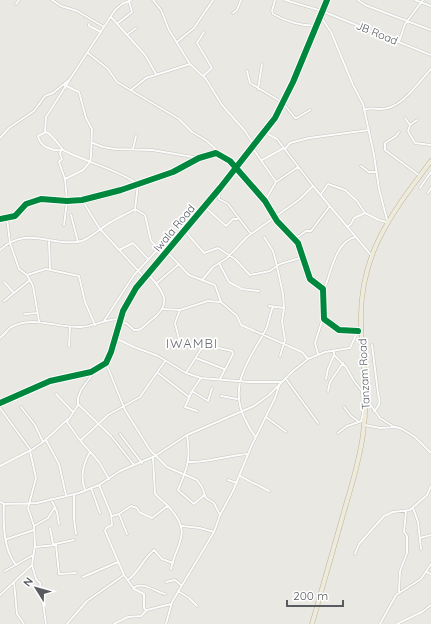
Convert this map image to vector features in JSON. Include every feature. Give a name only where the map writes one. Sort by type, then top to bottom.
[{"type":"highway","name":"Tanzam Road","points":[[312,624],[358,460],[362,422],[367,403],[361,325],[364,285],[371,255],[387,221],[431,161]]},
{"type":"street","points":[[16,4],[19,0]]},
{"type":"street","points":[[52,0],[61,6],[78,11],[104,27]]},
{"type":"street","points":[[45,131],[46,117],[65,85],[111,16],[118,8],[130,0],[132,12],[118,23]]},
{"type":"street","points":[[153,0],[161,10],[169,30],[190,64],[203,76],[226,110],[245,131],[276,182]]},
{"type":"street","points":[[177,42],[194,28],[213,0]]},
{"type":"street","points":[[233,13],[237,10],[241,0]]},
{"type":"street","points":[[275,0],[272,11],[273,14],[286,20],[309,26],[317,25]]},
{"type":"street","name":"JB Road","points":[[285,0],[322,11],[431,55]]},
{"type":"street","name":"Iwala Road","points":[[106,363],[128,300],[144,278],[220,188],[264,132],[283,103],[327,0]]},
{"type":"street","points":[[358,0],[431,30]]},
{"type":"street","points":[[415,0],[431,6]]},
{"type":"street","points":[[399,42],[407,21],[423,0]]},
{"type":"street","points":[[111,16],[150,61],[156,74]]},
{"type":"street","points":[[321,16],[334,38],[364,110],[387,221],[379,220],[365,213],[357,201],[339,187],[328,184],[321,194]]},
{"type":"street","points":[[89,24],[89,26],[94,30],[101,32]]},
{"type":"street","points":[[128,34],[136,28]]},
{"type":"street","points":[[203,76],[212,68],[197,42],[204,32]]},
{"type":"street","points":[[88,52],[108,69],[117,82],[179,119],[190,130],[207,141],[236,167],[265,201],[274,217],[295,239],[303,256],[309,277],[322,288],[323,291]]},
{"type":"street","points":[[131,90],[144,79],[190,64]]},
{"type":"street","points":[[258,89],[262,64]]},
{"type":"street","points":[[364,110],[371,108],[381,110],[394,106],[414,89],[423,75],[431,69]]},
{"type":"street","points":[[247,71],[249,82],[258,89],[283,103],[296,118],[310,110]]},
{"type":"street","points":[[0,138],[9,128],[34,111],[46,96],[65,85]]},
{"type":"street","points":[[65,85],[79,92],[86,118],[92,129],[93,143],[90,162],[83,170],[65,179]]},
{"type":"street","points":[[405,118],[410,125]]},
{"type":"street","points":[[417,120],[410,125],[408,131],[415,144],[431,145]]},
{"type":"street","points":[[262,160],[284,149],[291,142],[309,138],[369,130]]},
{"type":"street","points":[[45,131],[56,139],[62,150],[60,154],[62,159],[59,162],[65,179],[67,201],[64,225]]},
{"type":"street","points":[[45,131],[38,136],[39,140],[48,148],[62,150],[123,175],[138,184]]},
{"type":"street","points":[[264,132],[277,139],[313,186],[371,255]]},
{"type":"street","points":[[399,132],[396,136],[385,143],[385,150],[420,176]]},
{"type":"street","points":[[133,149],[136,136]]},
{"type":"street","points":[[93,143],[103,147],[115,149],[152,150],[199,158]]},
{"type":"street","points":[[0,219],[6,219],[18,214],[26,204],[31,201],[41,199],[67,201],[82,200],[174,172],[199,158],[213,153],[221,154]]},
{"type":"street","points":[[361,166],[369,172],[377,172]]},
{"type":"street","points":[[265,201],[276,182],[298,167]]},
{"type":"street","points":[[420,188],[431,172]]},
{"type":"street","points":[[135,209],[138,184]]},
{"type":"street","points":[[203,279],[213,267],[229,256],[251,234],[300,199],[313,186]]},
{"type":"street","points":[[220,188],[219,199],[228,204],[251,234]]},
{"type":"street","points":[[428,193],[431,188]]},
{"type":"street","points":[[82,200],[100,229],[144,278]]},
{"type":"street","points":[[295,239],[306,231],[311,231],[330,206]]},
{"type":"street","points":[[205,207],[226,226],[233,219],[238,219]]},
{"type":"street","points":[[0,250],[10,243],[34,237],[42,238],[49,242],[78,242],[135,209]]},
{"type":"street","points":[[135,209],[145,215],[151,241],[158,249],[166,253],[189,275],[215,284],[221,302],[237,316],[241,325],[302,352],[308,359]]},
{"type":"street","points":[[347,227],[351,224],[353,219],[365,213]]},
{"type":"street","points":[[71,216],[78,242]]},
{"type":"street","points":[[6,219],[10,243],[19,269],[27,275],[34,288],[39,322]]},
{"type":"street","points":[[184,231],[204,253],[217,247],[235,259],[250,275],[270,271],[278,266],[303,256]]},
{"type":"street","points":[[264,237],[273,251],[278,266],[284,308],[282,321],[285,331],[285,344],[280,356]]},
{"type":"street","points":[[318,354],[316,342],[323,318],[323,291],[339,248],[347,240],[355,237]]},
{"type":"street","points":[[49,242],[50,269]]},
{"type":"street","points":[[119,250],[133,243],[148,259]]},
{"type":"street","points":[[103,322],[138,271],[158,249]]},
{"type":"street","points":[[219,263],[229,282],[245,290],[259,290]]},
{"type":"street","points":[[156,283],[179,264]]},
{"type":"street","points":[[27,275],[43,269],[50,269],[80,276],[85,302],[95,325]]},
{"type":"street","points":[[0,338],[12,327],[31,321],[70,327],[95,325],[103,322],[120,320],[134,330],[139,330],[157,316],[163,309],[165,298],[156,283],[148,274]]},
{"type":"street","points":[[4,301],[30,280]]},
{"type":"street","points":[[4,282],[14,293]]},
{"type":"street","points":[[163,309],[180,310],[208,301],[221,302]]},
{"type":"street","points":[[269,306],[284,308]]},
{"type":"street","points":[[256,437],[250,431],[237,399],[239,381],[251,353],[257,346],[263,334],[273,307]]},
{"type":"street","points":[[180,310],[175,323],[180,343]]},
{"type":"street","points":[[25,314],[38,313]]},
{"type":"street","points":[[323,318],[339,330],[358,331]]},
{"type":"street","points":[[0,502],[4,504],[29,504],[74,494],[99,485],[120,471],[154,457],[187,435],[261,401],[308,359],[318,354],[350,348],[361,325]]},
{"type":"street","points":[[69,346],[70,327]]},
{"type":"street","points":[[116,338],[165,361],[186,373],[201,378],[282,382]]},
{"type":"street","points":[[186,373],[206,343],[222,349],[230,349],[233,354],[220,379]]},
{"type":"street","points":[[372,345],[381,400],[374,411]]},
{"type":"street","points":[[326,379],[334,352]]},
{"type":"street","points":[[334,355],[343,364],[362,391],[362,422]]},
{"type":"street","points":[[196,358],[224,369]]},
{"type":"street","points":[[80,441],[110,413],[124,407],[143,394],[165,361]]},
{"type":"street","points":[[0,466],[46,440],[68,419],[78,404],[78,398],[81,390],[95,371],[106,363],[124,407],[154,457],[167,466],[199,481],[204,495],[216,505],[220,515]]},
{"type":"street","points":[[328,391],[330,382],[343,364]]},
{"type":"street","points":[[0,403],[50,381],[95,371]]},
{"type":"street","points":[[158,373],[189,397]]},
{"type":"street","points":[[197,411],[185,408],[192,391],[201,378]]},
{"type":"street","points":[[286,378],[318,423]]},
{"type":"street","points":[[166,624],[171,604],[214,532],[220,515],[237,483],[248,454],[266,417],[279,385]]},
{"type":"street","points":[[192,391],[208,401],[212,388]]},
{"type":"street","points":[[56,394],[73,412]]},
{"type":"street","points":[[221,396],[237,399]]},
{"type":"street","points":[[367,403],[370,404],[374,411],[383,420],[411,434],[431,453]]},
{"type":"street","points":[[78,404],[111,436],[134,465]]},
{"type":"street","points":[[21,407],[34,425],[43,442]]},
{"type":"street","points":[[0,408],[30,450],[36,478],[29,504],[34,526],[35,547],[32,565],[36,579],[40,583],[46,624]]},
{"type":"street","points":[[344,408],[349,414],[362,422],[380,428],[396,427]]},
{"type":"street","points":[[266,417],[286,432]]},
{"type":"street","points":[[68,419],[68,424],[80,441],[99,462],[109,479]]},
{"type":"street","points":[[338,433],[347,426],[362,422]]},
{"type":"street","points":[[120,434],[142,463]]},
{"type":"street","points":[[187,435],[188,462],[186,474],[178,489],[194,504],[204,495]]},
{"type":"street","points":[[46,440],[55,454],[59,464],[66,495]]},
{"type":"street","points":[[85,490],[82,469],[90,452]]},
{"type":"street","points":[[188,462],[201,462],[230,455],[248,454]]},
{"type":"street","points":[[154,457],[155,494],[180,520],[181,526],[181,542],[171,569]]},
{"type":"street","points":[[240,476],[269,491]]},
{"type":"street","points":[[228,480],[237,483]]},
{"type":"street","points":[[99,485],[112,516],[112,525],[106,528],[105,531],[124,575],[133,588],[144,594],[144,608],[146,611]]},
{"type":"street","points":[[355,554],[360,544],[384,516],[393,512],[406,511],[413,508],[427,495],[431,486]]},
{"type":"street","points":[[91,488],[100,513]]},
{"type":"street","points":[[74,494],[74,519],[76,534]]},
{"type":"street","points":[[52,499],[59,524]]},
{"type":"street","points":[[4,504],[3,521],[8,553],[16,565]]},
{"type":"street","points":[[34,526],[48,518],[55,506]]},
{"type":"street","points":[[112,516],[119,514],[132,506],[137,508],[139,512],[152,518],[166,507],[169,507]]},
{"type":"street","points":[[413,508],[417,517],[422,549]]},
{"type":"street","points":[[400,592],[400,571],[407,555],[407,536],[404,532],[406,511]]},
{"type":"street","points":[[119,514],[127,534]]},
{"type":"street","points":[[181,526],[200,528],[214,532]]},
{"type":"street","points":[[50,528],[53,544],[57,547],[59,574],[76,573]]},
{"type":"street","points":[[7,539],[34,530]]},
{"type":"street","points":[[420,538],[431,535]]},
{"type":"street","points":[[35,547],[74,540]]},
{"type":"street","points":[[128,580],[135,574],[142,562],[154,550],[162,559],[173,563]]},
{"type":"street","points":[[5,571],[33,556]]},
{"type":"street","points":[[83,577],[118,562]]},
{"type":"street","points":[[380,624],[400,592],[414,584],[427,572],[431,564]]},
{"type":"street","points":[[0,595],[32,565]]},
{"type":"street","points":[[427,572],[431,574]]},
{"type":"street","points":[[67,624],[87,601],[124,575]]},
{"type":"street","points":[[166,582],[175,580],[181,585]]},
{"type":"street","points":[[14,582],[17,614],[24,624]]},
{"type":"street","points":[[133,588],[138,585],[142,585],[165,594]]},
{"type":"street","points":[[178,591],[189,598],[197,606]]},
{"type":"street","points":[[114,624],[128,617],[141,616],[146,611],[171,604]]},
{"type":"street","points":[[397,624],[422,612],[431,605]]},
{"type":"cycle path","points":[[0,403],[50,381],[91,372],[106,363],[111,352],[123,311],[136,288],[220,188],[275,118],[293,82],[327,0]]},
{"type":"cycle path","points":[[0,219],[15,216],[26,204],[41,199],[67,201],[82,200],[121,190],[173,172],[199,158],[216,153],[230,161],[265,201],[277,221],[298,243],[310,279],[323,289],[324,319],[339,330],[358,331]]},
{"type":"district","name":"IWAMBI","points":[[192,343]]}]
